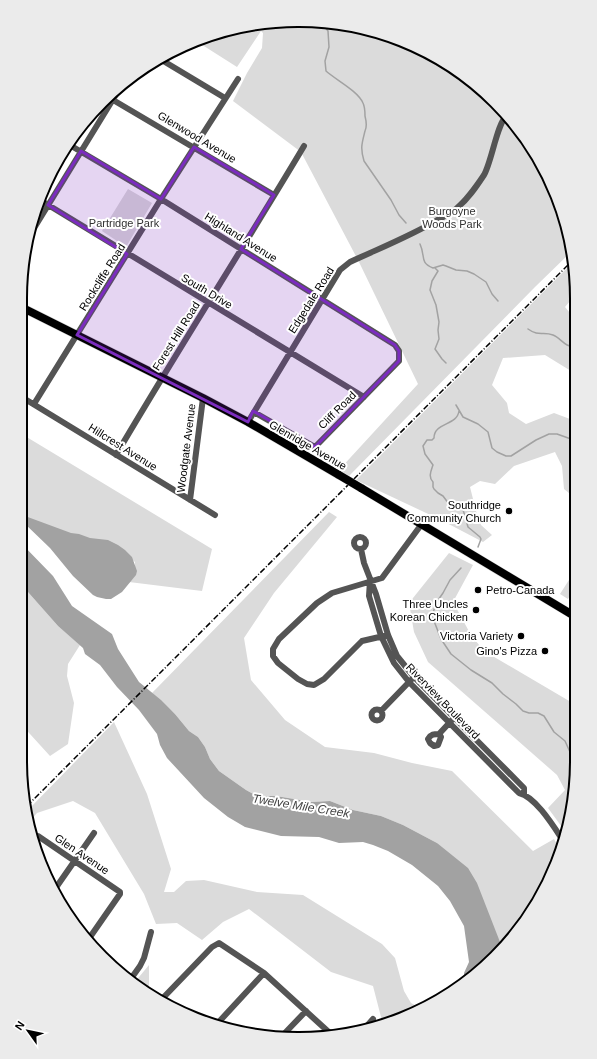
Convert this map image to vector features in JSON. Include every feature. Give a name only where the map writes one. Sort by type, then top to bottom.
[{"type":"main road","name":"Glenridge Avenue","points":[[27,310],[162,377],[248,422],[570,613]]},
{"type":"street","points":[[166,62],[225,98]]},
{"type":"street","name":"Rockcliffe Road","points":[[34,404],[161,199],[238,79]]},
{"type":"street","name":"Glenwood Avenue","points":[[114,100],[274,196]]},
{"type":"street","points":[[38,222],[105,109]]},
{"type":"street","name":"Edgedale Road","points":[[248,422],[340,270],[350,262],[429,225],[457,209],[474,190],[484,173],[503,119]]},
{"type":"street","name":"Forest Hill Road","points":[[116,455],[162,377],[209,303],[304,146]]},
{"type":"street","name":"Highland Avenue","points":[[74,147],[242,249],[395,345],[400,351]]},
{"type":"street","name":"South Drive","points":[[45,203],[364,397]]},
{"type":"street","name":"Cliff Road","points":[[254,412],[315,447],[399,361],[400,351]]},
{"type":"street","name":"Woodgate Avenue","points":[[190,500],[203,398]]},
{"type":"street","name":"Hillcrest Avenue","points":[[27,400],[215,515]]},
{"type":"street","points":[[388,635],[362,641],[324,679],[314,685],[307,684],[298,679],[278,663],[273,656],[274,649],[279,639],[317,603],[332,593],[382,578],[421,524]]},
{"type":"street","points":[[361,549],[370,581]]},
{"type":"street","name":"Riverview Boulevard","points":[[370,581],[376,594],[388,635],[397,656],[411,680]]},
{"type":"street","name":"Riverview Boulevard","points":[[370,581],[368,596],[381,636],[394,663],[452,721],[493,767],[519,793],[524,794],[545,813],[560,835]]},
{"type":"street","points":[[381,711],[411,680]]},
{"type":"street","points":[[439,734],[452,721]]},
{"type":"street","name":"Riverview Boulevard","points":[[452,721],[498,762],[524,788],[524,794]]},
{"type":"street","points":[[493,767],[498,762]]},
{"type":"street","points":[[57,886],[94,833]]},
{"type":"street","name":"Glen Avenue","points":[[38,836],[120,892],[91,936]]},
{"type":"street","points":[[133,976],[144,958],[152,932]]},
{"type":"street","points":[[164,997],[212,947],[220,943],[264,973],[327,1030]]},
{"type":"street","points":[[220,1021],[264,973]]},
{"type":"street","points":[[287,1031],[306,1011]]},
{"type":"street","points":[[370,1023],[373,1019]]},
{"type":"highlighted area","points":[[194,147],[274,195],[241,249],[395,345],[399,351],[399,361],[315,447],[253,411],[248,422],[77,335],[127,254],[48,205],[81,151],[161,199]]},
{"type":"green space","name":"Burgoyne Woods Park","points":[[298,27],[334,29],[369,36],[386,41],[419,55],[464,83],[478,94],[503,119],[534,163],[542,178],[556,211],[561,228],[567,256],[349,476],[339,470],[418,384],[359,262],[301,152],[233,101],[262,48],[263,33],[261,31],[237,67],[202,45],[228,36],[246,32],[263,29]]},
{"type":"green space","name":"Partridge Park","points":[[128,189],[152,203],[126,247],[102,231]]},
{"type":"green space","points":[[568,267],[570,301],[565,307],[570,313],[570,370],[545,355],[503,358],[492,385],[507,403],[509,413],[526,424],[554,413],[570,419],[570,494],[564,489],[562,466],[555,452],[514,466],[495,484],[480,481],[470,487],[481,525],[492,535],[483,542],[441,520],[356,480]]},
{"type":"green space","points":[[27,437],[212,549],[202,591],[129,582],[135,573],[135,562],[130,558],[41,523],[27,520]]},
{"type":"green space","points":[[329,512],[337,517],[274,593],[244,638],[251,680],[285,720],[325,747],[374,753],[452,771],[533,851],[554,839],[557,845],[542,881],[514,926],[500,943],[437,843],[403,825],[381,816],[353,810],[330,801],[312,802],[276,796],[257,796],[219,771],[210,759],[205,747],[198,737],[189,731],[175,714],[152,693]]},
{"type":"green space","points":[[449,553],[473,565],[453,602],[471,635],[484,651],[570,701],[570,760],[568,796],[562,827],[548,808],[565,790],[557,775],[428,662],[414,632],[409,603]]},
{"type":"green space","points":[[570,578],[570,596],[568,599],[560,594]]},
{"type":"green space","points":[[27,591],[58,626],[80,645],[68,664],[67,676],[74,703],[68,744],[50,756],[27,731]]},
{"type":"green space","points":[[114,722],[147,794],[171,869],[164,892],[174,892],[186,881],[204,880],[257,892],[303,895],[382,944],[395,958],[404,991],[411,1003],[415,1005],[381,1020],[373,986],[331,972],[249,909],[223,922],[202,940],[177,923],[156,924],[144,894],[95,813],[73,801],[37,813],[33,818],[31,807]]},
{"type":"green space","points":[[149,965],[149,987],[137,979]]},
{"type":"water","points":[[27,517],[71,533],[90,538],[108,540],[118,545],[132,557],[137,571],[136,575],[122,592],[111,599],[97,597],[73,576],[50,548],[27,526]]},
{"type":"water","name":"Twelve Mile Creek","points":[[27,549],[53,576],[72,606],[112,634],[118,649],[139,682],[161,700],[189,731],[198,737],[205,747],[210,759],[219,771],[257,796],[276,796],[312,802],[330,801],[353,810],[381,816],[403,825],[437,843],[468,868],[477,883],[500,943],[478,965],[464,976],[469,962],[464,926],[450,901],[438,886],[412,865],[388,851],[363,842],[339,843],[319,837],[281,836],[245,827],[228,817],[204,798],[167,758],[160,745],[157,734],[139,710],[117,687],[100,665],[85,654],[83,648],[58,626],[27,591]]},
{"type":"waterway","points":[[326,29],[328,31],[329,47],[325,61],[326,71],[357,94],[363,103],[365,108],[366,124],[362,146],[364,161],[391,200],[399,215],[406,223]]},
{"type":"waterway","points":[[420,244],[426,264],[433,268],[443,265],[474,274],[486,282],[492,294],[498,301]]},
{"type":"waterway","points":[[435,268],[438,271],[432,281],[430,290],[436,305],[439,322],[439,339],[435,349],[446,363]]},
{"type":"waterway","points":[[528,329],[535,333],[553,335],[570,346]]},
{"type":"waterway","points":[[456,405],[463,417],[478,424],[488,432],[492,448],[506,456],[511,456],[536,440],[549,434],[557,434],[570,439]]},
{"type":"waterway","points":[[459,411],[454,419],[441,426],[435,433],[434,438],[432,440],[427,440],[423,446],[425,454],[433,465],[430,476],[434,489],[443,496],[449,504],[463,510],[468,527],[481,539],[478,547]]},
{"type":"waterway","points":[[461,568],[450,580],[436,603],[433,613],[434,621],[441,639],[451,654],[471,670],[492,683],[523,711],[538,713],[544,716],[554,732],[565,741],[570,752]]},
{"type":"railway","points":[[30,803],[568,265]]},
{"type":"place","name":"Southridge Community Church","points":[[509,511]]},
{"type":"place","name":"Petro-Canada","points":[[478,590]]},
{"type":"place","name":"Three Uncles Korean Chicken","points":[[476,610]]},
{"type":"place","name":"Victoria Variety","points":[[521,636]]},
{"type":"place","name":"Gino's Pizza","points":[[545,651]]}]
